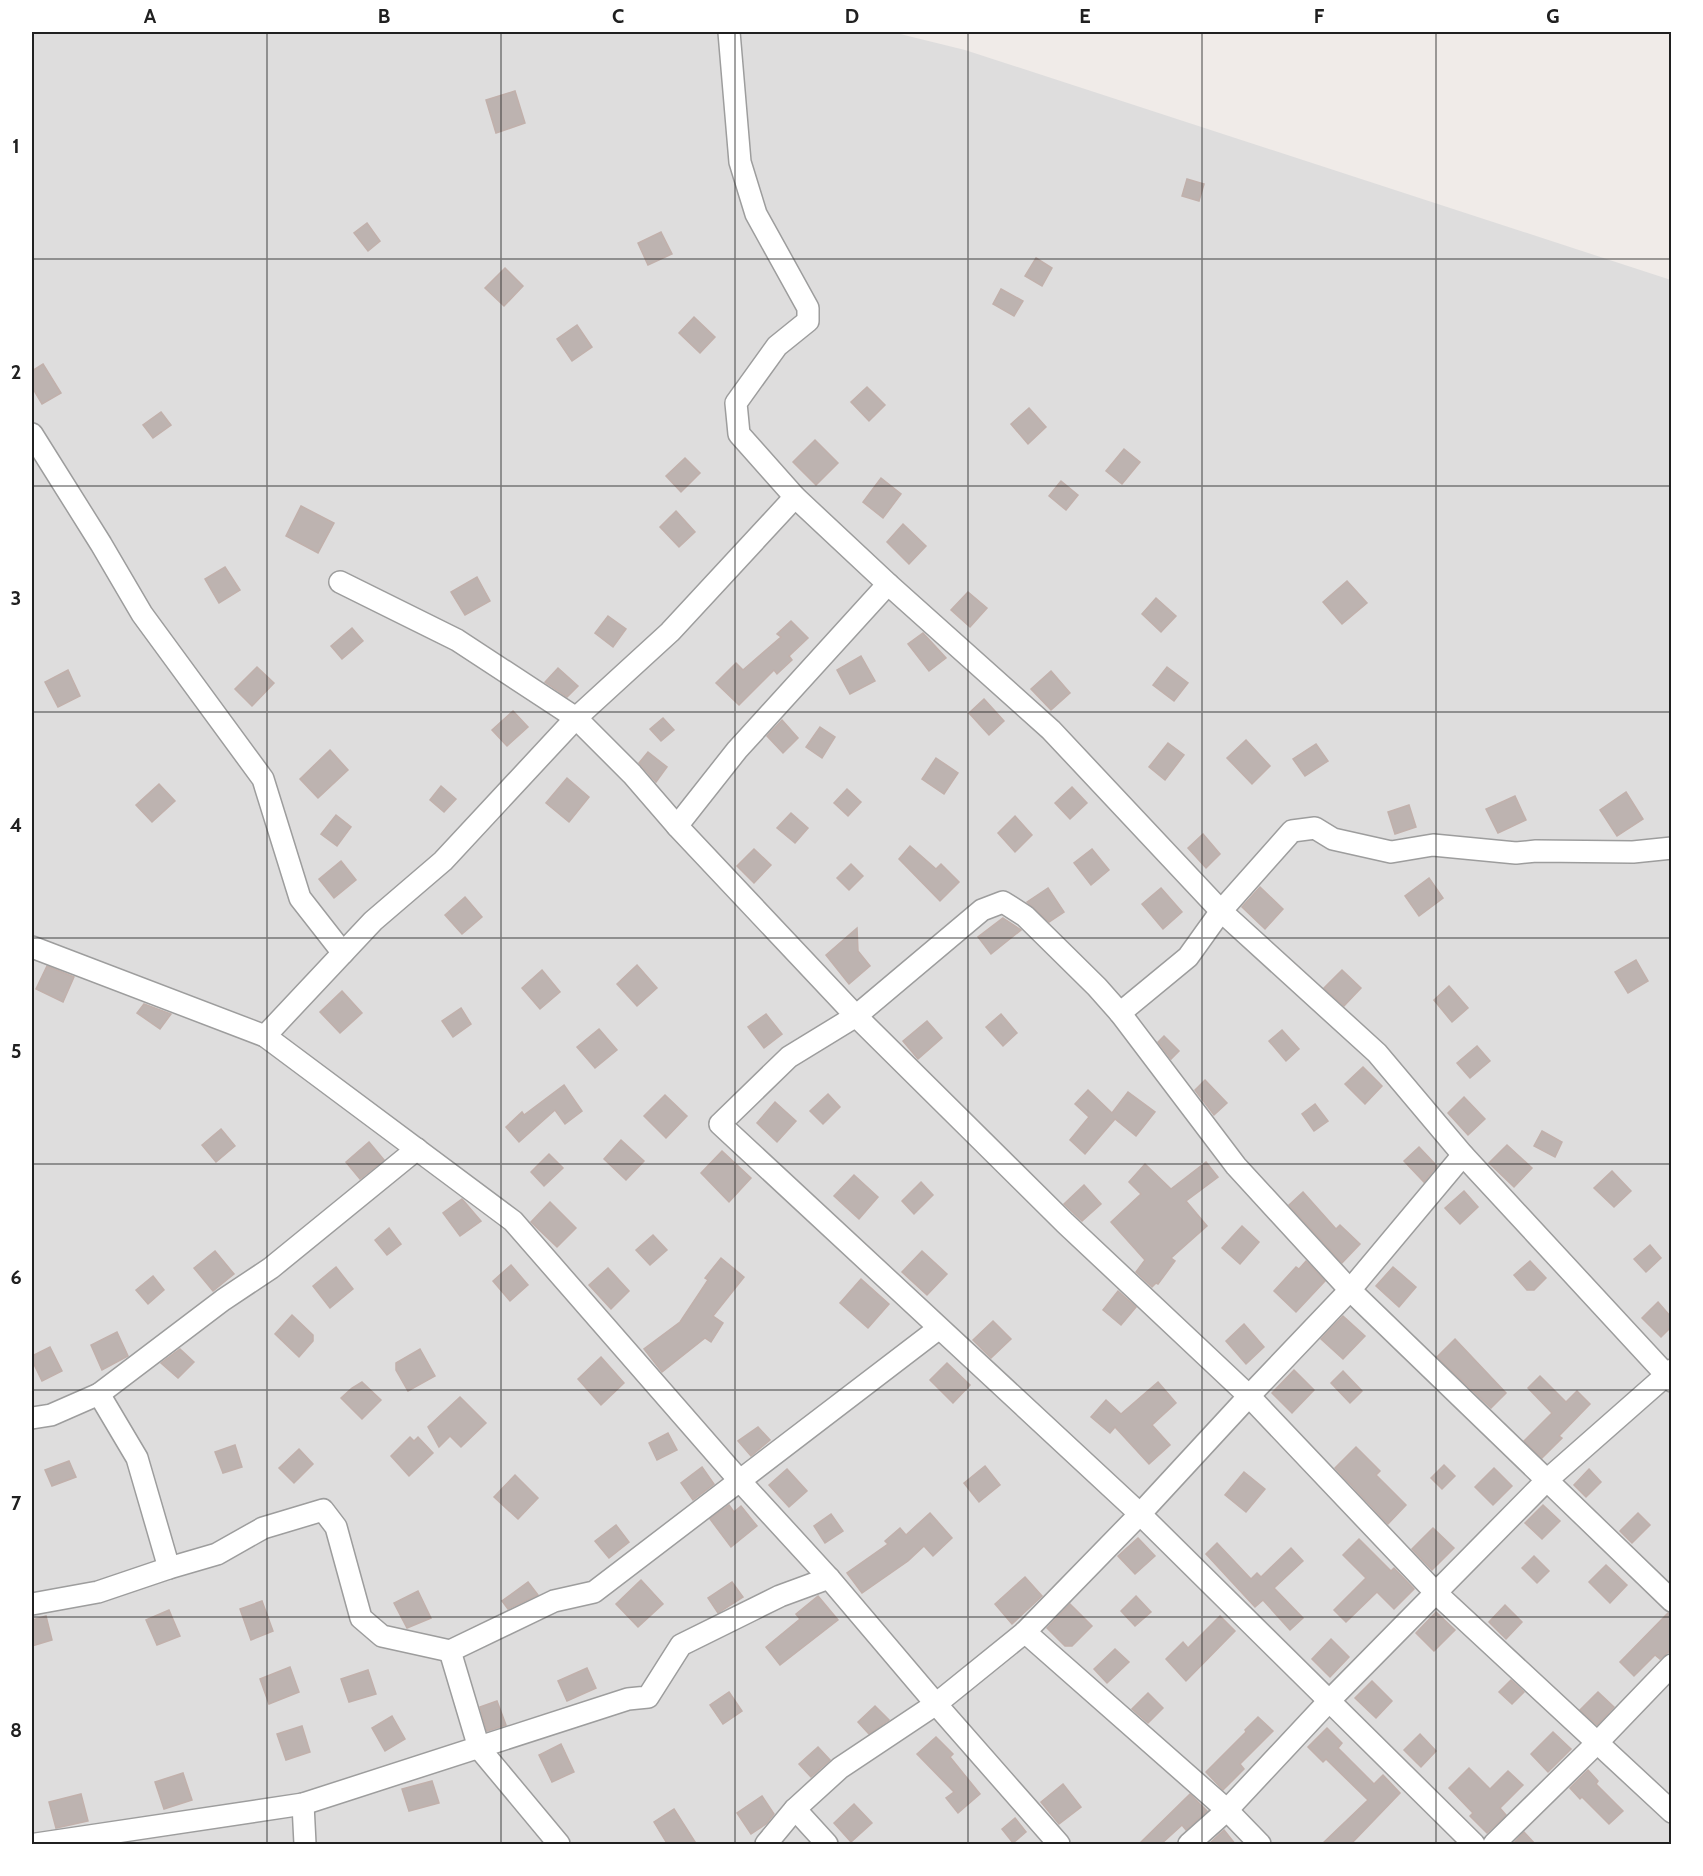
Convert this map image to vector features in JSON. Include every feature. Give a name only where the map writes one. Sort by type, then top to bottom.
[{"type":"street","points":[[729,32],[740,162],[756,214],[808,308],[808,321],[777,345],[736,403],[738,434],[795,497],[1051,730],[1221,911],[1377,1053],[1463,1155],[1670,1376],[1547,1480],[1329,1701],[1227,1810],[1189,1845]]},
{"type":"street","points":[[32,434],[142,614],[263,779],[300,898],[343,953]]},
{"type":"street","points":[[266,1036],[373,921],[443,861],[576,718],[670,632],[795,497]]},
{"type":"street","points":[[340,582],[457,640],[576,718],[632,774],[677,826],[856,1016],[1065,1223],[1249,1396],[1435,1592],[1671,1812]]},
{"type":"street","points":[[677,826],[737,750],[888,584]]},
{"type":"street","points":[[1120,1013],[1188,957],[1221,911],[1292,831],[1315,828],[1333,839],[1391,852],[1432,845],[1516,852],[1634,852],[1671,848]]},
{"type":"street","points":[[1474,1845],[1140,1514],[938,1329],[720,1124],[789,1057],[856,1016],[982,910],[1003,902],[1025,916],[1097,987],[1120,1013],[1236,1166],[1350,1290],[1671,1601]]},
{"type":"street","points":[[32,947],[266,1036],[513,1221],[740,1481],[829,1578],[1059,1845]]},
{"type":"street","points":[[32,1418],[51,1415],[99,1394],[223,1300],[271,1268],[417,1149]]},
{"type":"street","points":[[766,1845],[795,1809],[840,1768],[936,1704],[1025,1632],[1140,1514],[1350,1290],[1463,1155]]},
{"type":"street","points":[[32,1604],[98,1592],[217,1554],[263,1528],[323,1510],[336,1527],[361,1618],[382,1636],[450,1651],[554,1601],[594,1592],[938,1329]]},
{"type":"street","points":[[99,1394],[137,1458],[169,1568]]},
{"type":"street","points":[[36,1845],[303,1804],[628,1699],[648,1697],[681,1646],[780,1596],[829,1578]]},
{"type":"street","points":[[1025,1632],[1227,1810],[1260,1845]]},
{"type":"street","points":[[450,1651],[479,1748],[559,1845]]},
{"type":"street","points":[[1494,1845],[1597,1743],[1671,1665]]},
{"type":"street","points":[[303,1804],[305,1845]]},
{"type":"street","points":[[795,1809],[826,1845]]},
{"type":"shaded area","points":[[32,32],[892,32],[965,50],[1671,280],[1671,1844],[32,1844]]},
{"type":"building","points":[[515,91],[525,123],[496,133],[486,100]]},
{"type":"building","points":[[1187,179],[1204,184],[1199,201],[1182,196]]},
{"type":"building","points":[[367,223],[380,241],[368,251],[354,233]]},
{"type":"building","points":[[661,232],[672,254],[648,265],[638,243]]},
{"type":"building","points":[[1036,258],[1052,268],[1042,286],[1025,276]]},
{"type":"building","points":[[505,268],[523,286],[504,306],[485,288]]},
{"type":"building","points":[[1001,289],[1023,301],[1014,316],[993,304]]},
{"type":"building","points":[[694,317],[715,337],[700,353],[679,333]]},
{"type":"building","points":[[577,325],[592,347],[572,361],[557,339]]},
{"type":"building","points":[[43,364],[61,393],[42,404],[32,387],[32,371]]},
{"type":"building","points":[[867,387],[885,405],[869,421],[851,402]]},
{"type":"building","points":[[1029,408],[1046,427],[1028,444],[1011,424]]},
{"type":"building","points":[[161,412],[171,425],[153,438],[143,425]]},
{"type":"building","points":[[815,440],[838,463],[816,485],[793,462]]},
{"type":"building","points":[[1124,449],[1140,462],[1122,484],[1106,471]]},
{"type":"building","points":[[685,458],[700,473],[681,492],[666,476]]},
{"type":"building","points":[[881,478],[901,494],[883,518],[863,502]]},
{"type":"building","points":[[1061,481],[1078,495],[1066,510],[1049,496]]},
{"type":"building","points":[[301,506],[334,523],[318,553],[286,536]]},
{"type":"building","points":[[676,511],[695,532],[679,547],[660,527]]},
{"type":"building","points":[[903,524],[926,546],[909,564],[887,542]]},
{"type":"building","points":[[225,567],[240,590],[219,603],[205,579]]},
{"type":"building","points":[[477,577],[490,601],[465,615],[451,592]]},
{"type":"building","points":[[1347,581],[1367,603],[1342,624],[1323,602]]},
{"type":"building","points":[[968,592],[987,608],[970,627],[951,610]]},
{"type":"building","points":[[1156,598],[1176,616],[1161,632],[1142,614]]},
{"type":"building","points":[[608,616],[626,629],[613,647],[595,633]]},
{"type":"building","points":[[791,621],[808,638],[789,656],[792,660],[777,674],[774,670],[739,705],[716,683],[736,663],[743,670],[781,637],[777,634]]},
{"type":"building","points":[[352,628],[363,641],[342,659],[331,646]]},
{"type":"building","points":[[923,633],[946,658],[929,671],[908,644]]},
{"type":"building","points":[[861,656],[875,681],[850,694],[837,670]]},
{"type":"building","points":[[257,667],[274,683],[252,706],[235,689]]},
{"type":"building","points":[[1167,667],[1188,683],[1174,701],[1153,685]]},
{"type":"building","points":[[558,668],[578,686],[567,697],[545,682]]},
{"type":"building","points":[[68,670],[80,696],[58,707],[45,682]]},
{"type":"building","points":[[1051,671],[1070,693],[1051,710],[1031,689]]},
{"type":"building","points":[[984,699],[1004,721],[989,735],[969,713]]},
{"type":"building","points":[[513,711],[528,727],[507,746],[492,730]]},
{"type":"building","points":[[663,718],[674,730],[661,741],[650,729]]},
{"type":"building","points":[[782,720],[798,738],[783,753],[767,736]]},
{"type":"building","points":[[820,727],[835,737],[822,758],[806,747]]},
{"type":"building","points":[[1246,740],[1270,766],[1252,784],[1227,758]]},
{"type":"building","points":[[1168,743],[1184,755],[1165,780],[1149,767]]},
{"type":"building","points":[[1316,744],[1328,761],[1305,776],[1293,759]]},
{"type":"building","points":[[330,750],[348,770],[318,798],[300,779]]},
{"type":"building","points":[[648,752],[667,767],[656,782],[639,763]]},
{"type":"building","points":[[936,758],[958,773],[944,794],[922,779]]},
{"type":"building","points":[[567,778],[589,797],[569,822],[546,803]]},
{"type":"building","points":[[159,784],[175,801],[152,822],[136,805]]},
{"type":"building","points":[[441,786],[456,799],[444,812],[430,800]]},
{"type":"building","points":[[1072,787],[1087,803],[1070,819],[1055,803]]},
{"type":"building","points":[[847,789],[861,802],[848,816],[834,803]]},
{"type":"building","points":[[1626,792],[1643,819],[1617,836],[1600,810]]},
{"type":"building","points":[[1515,796],[1526,820],[1498,833],[1486,809]]},
{"type":"building","points":[[1409,805],[1416,827],[1395,834],[1388,812]]},
{"type":"building","points":[[791,813],[808,828],[795,843],[777,828]]},
{"type":"building","points":[[336,815],[351,827],[337,846],[321,834]]},
{"type":"building","points":[[1015,816],[1032,835],[1015,852],[998,833]]},
{"type":"building","points":[[1203,834],[1220,854],[1206,868],[1188,848]]},
{"type":"building","points":[[910,846],[936,869],[941,864],[959,882],[940,901],[899,859]]},
{"type":"building","points":[[754,849],[771,865],[754,883],[737,866]]},
{"type":"building","points":[[1092,849],[1109,870],[1091,885],[1074,863]]},
{"type":"building","points":[[341,861],[356,880],[334,898],[319,879]]},
{"type":"building","points":[[851,864],[863,876],[849,890],[837,878]]},
{"type":"building","points":[[1429,878],[1443,898],[1419,916],[1405,896]]},
{"type":"building","points":[[1260,887],[1283,909],[1265,929],[1242,907]]},
{"type":"building","points":[[1048,888],[1064,912],[1049,922],[1027,902]]},
{"type":"building","points":[[1161,888],[1182,912],[1163,929],[1142,904]]},
{"type":"building","points":[[465,897],[482,917],[462,934],[445,915]]},
{"type":"building","points":[[1003,918],[1021,930],[991,954],[978,937]]},
{"type":"building","points":[[857,928],[858,951],[870,966],[849,984],[826,955]]},
{"type":"building","points":[[1636,960],[1648,981],[1628,993],[1615,972]]},
{"type":"building","points":[[637,965],[657,988],[637,1006],[617,984]]},
{"type":"building","points":[[47,966],[74,977],[63,1002],[36,989]]},
{"type":"building","points":[[542,970],[560,992],[540,1009],[522,988]]},
{"type":"building","points":[[1342,970],[1361,988],[1344,1006],[1324,988]]},
{"type":"building","points":[[1449,986],[1468,1008],[1452,1022],[1434,1000]]},
{"type":"building","points":[[342,991],[362,1013],[340,1033],[320,1012]]},
{"type":"building","points":[[144,1004],[171,1014],[160,1029],[137,1013]]},
{"type":"building","points":[[461,1008],[471,1024],[453,1037],[442,1021]]},
{"type":"building","points":[[766,1014],[782,1034],[764,1048],[748,1027]]},
{"type":"building","points":[[1001,1014],[1017,1033],[1003,1046],[986,1027]]},
{"type":"building","points":[[927,1021],[942,1038],[918,1059],[903,1041]]},
{"type":"building","points":[[599,1029],[617,1050],[595,1068],[577,1047]]},
{"type":"building","points":[[1282,1030],[1299,1049],[1286,1061],[1269,1041]]},
{"type":"building","points":[[1164,1036],[1179,1051],[1171,1059],[1158,1042]]},
{"type":"building","points":[[1477,1046],[1490,1061],[1470,1078],[1457,1063]]},
{"type":"building","points":[[1363,1067],[1382,1086],[1365,1104],[1345,1084]]},
{"type":"building","points":[[1205,1080],[1227,1103],[1214,1115],[1195,1090]]},
{"type":"building","points":[[564,1085],[582,1111],[565,1124],[555,1110],[519,1142],[506,1127],[522,1112],[524,1115]]},
{"type":"building","points":[[1088,1090],[1112,1113],[1128,1092],[1155,1112],[1136,1136],[1115,1119],[1085,1154],[1070,1140],[1089,1117],[1075,1104]]},
{"type":"building","points":[[828,1094],[840,1107],[823,1124],[810,1111]]},
{"type":"building","points":[[665,1095],[687,1116],[666,1138],[644,1116]]},
{"type":"building","points":[[1464,1097],[1485,1119],[1468,1135],[1448,1113]]},
{"type":"building","points":[[775,1102],[796,1121],[777,1142],[757,1123]]},
{"type":"building","points":[[1315,1104],[1328,1121],[1314,1131],[1302,1114]]},
{"type":"building","points":[[221,1129],[235,1146],[216,1162],[202,1145]]},
{"type":"building","points":[[1542,1131],[1562,1142],[1555,1157],[1534,1146]]},
{"type":"building","points":[[621,1140],[644,1161],[626,1180],[604,1159]]},
{"type":"building","points":[[369,1142],[384,1160],[360,1179],[346,1162]]},
{"type":"building","points":[[1507,1145],[1532,1168],[1514,1187],[1489,1163]]},
{"type":"building","points":[[1419,1147],[1437,1166],[1424,1182],[1404,1161]]},
{"type":"building","points":[[722,1151],[751,1178],[729,1202],[701,1173]]},
{"type":"building","points":[[549,1154],[563,1168],[544,1186],[531,1172]]},
{"type":"building","points":[[1206,1162],[1218,1177],[1186,1201],[1207,1226],[1171,1258],[1175,1261],[1158,1284],[1152,1287],[1136,1272],[1145,1260],[1111,1222],[1141,1194],[1129,1182],[1145,1164],[1171,1189]]},
{"type":"building","points":[[1612,1171],[1631,1191],[1614,1207],[1594,1188]]},
{"type":"building","points":[[854,1175],[878,1197],[859,1219],[834,1196]]},
{"type":"building","points":[[921,1182],[933,1195],[914,1214],[902,1201]]},
{"type":"building","points":[[1084,1185],[1101,1204],[1082,1221],[1064,1204]]},
{"type":"building","points":[[1464,1191],[1478,1207],[1460,1224],[1445,1208]]},
{"type":"building","points":[[1303,1192],[1336,1229],[1340,1225],[1360,1244],[1342,1263],[1289,1205]]},
{"type":"building","points":[[462,1199],[481,1221],[460,1236],[443,1213]]},
{"type":"building","points":[[550,1202],[576,1228],[557,1247],[531,1222]]},
{"type":"building","points":[[1242,1226],[1259,1242],[1240,1264],[1222,1248]]},
{"type":"building","points":[[389,1228],[401,1244],[387,1255],[375,1240]]},
{"type":"building","points":[[653,1235],[667,1250],[650,1265],[636,1250]]},
{"type":"building","points":[[1650,1245],[1661,1258],[1646,1272],[1634,1259]]},
{"type":"building","points":[[215,1251],[234,1274],[213,1291],[194,1268]]},
{"type":"building","points":[[922,1251],[947,1274],[927,1295],[902,1272]]},
{"type":"building","points":[[721,1258],[744,1277],[713,1316],[723,1323],[711,1342],[705,1338],[662,1372],[644,1349],[680,1322],[708,1280],[705,1278]]},
{"type":"building","points":[[1306,1261],[1325,1281],[1296,1312],[1274,1291],[1296,1267],[1299,1269]]},
{"type":"building","points":[[1530,1261],[1546,1278],[1534,1290],[1527,1290],[1514,1275]]},
{"type":"building","points":[[511,1265],[528,1285],[510,1301],[493,1281]]},
{"type":"building","points":[[336,1267],[353,1289],[330,1308],[313,1286]]},
{"type":"building","points":[[1393,1267],[1416,1287],[1399,1307],[1376,1286]]},
{"type":"building","points":[[608,1268],[629,1291],[611,1309],[589,1285]]},
{"type":"building","points":[[153,1276],[164,1290],[148,1304],[136,1290]]},
{"type":"building","points":[[861,1279],[889,1304],[868,1328],[840,1303]]},
{"type":"building","points":[[1118,1291],[1136,1307],[1121,1325],[1103,1310]]},
{"type":"building","points":[[1658,1302],[1671,1317],[1671,1327],[1661,1337],[1642,1318]]},
{"type":"building","points":[[292,1315],[313,1335],[313,1341],[299,1357],[275,1334]]},
{"type":"building","points":[[1343,1316],[1365,1336],[1343,1359],[1321,1339]]},
{"type":"building","points":[[993,1321],[1011,1339],[991,1358],[973,1340]]},
{"type":"building","points":[[1244,1324],[1264,1347],[1246,1364],[1226,1341]]},
{"type":"building","points":[[117,1332],[128,1356],[102,1370],[91,1345]]},
{"type":"building","points":[[1455,1339],[1506,1393],[1491,1408],[1437,1357]]},
{"type":"building","points":[[50,1347],[62,1371],[42,1381],[32,1356]]},
{"type":"building","points":[[180,1349],[194,1362],[178,1378],[161,1363]]},
{"type":"building","points":[[420,1349],[435,1376],[408,1391],[396,1370],[396,1363]]},
{"type":"building","points":[[601,1357],[624,1383],[601,1405],[578,1379]]},
{"type":"building","points":[[947,1363],[970,1385],[953,1403],[930,1380]]},
{"type":"building","points":[[1294,1370],[1314,1390],[1292,1413],[1272,1393]]},
{"type":"building","points":[[1343,1371],[1362,1391],[1350,1403],[1331,1383]]},
{"type":"building","points":[[1540,1376],[1566,1402],[1577,1391],[1590,1404],[1559,1436],[1562,1438],[1542,1458],[1524,1441],[1552,1413],[1528,1388]]},
{"type":"building","points":[[362,1382],[381,1400],[362,1419],[341,1398]]},
{"type":"building","points":[[1158,1382],[1176,1403],[1152,1425],[1170,1445],[1149,1464],[1115,1427],[1110,1433],[1091,1417],[1106,1400],[1121,1414]]},
{"type":"building","points":[[460,1397],[486,1423],[461,1447],[450,1436],[439,1447],[428,1427]]},
{"type":"building","points":[[758,1427],[770,1440],[751,1456],[738,1441]]},
{"type":"building","points":[[668,1433],[677,1450],[657,1460],[649,1443]]},
{"type":"building","points":[[410,1437],[414,1441],[418,1437],[433,1453],[409,1476],[391,1456]]},
{"type":"building","points":[[235,1445],[242,1467],[223,1473],[215,1452]]},
{"type":"building","points":[[1356,1447],[1380,1471],[1376,1475],[1406,1505],[1388,1524],[1335,1468]]},
{"type":"building","points":[[299,1449],[313,1464],[294,1483],[279,1468]]},
{"type":"building","points":[[69,1461],[76,1477],[52,1486],[45,1470]]},
{"type":"building","points":[[1444,1465],[1455,1476],[1442,1489],[1431,1478]]},
{"type":"building","points":[[985,1466],[1000,1485],[979,1502],[964,1483]]},
{"type":"building","points":[[702,1467],[714,1484],[693,1500],[681,1483]]},
{"type":"building","points":[[1494,1468],[1512,1486],[1493,1505],[1475,1487]]},
{"type":"building","points":[[787,1469],[807,1491],[789,1507],[769,1485]]},
{"type":"building","points":[[1589,1469],[1601,1482],[1586,1497],[1574,1485]]},
{"type":"building","points":[[1244,1472],[1265,1489],[1246,1512],[1225,1495]]},
{"type":"building","points":[[515,1475],[538,1498],[518,1519],[494,1497]]},
{"type":"building","points":[[729,1505],[734,1512],[741,1506],[757,1526],[731,1547],[710,1519]]},
{"type":"building","points":[[1543,1505],[1560,1521],[1542,1539],[1525,1523]]},
{"type":"building","points":[[930,1513],[952,1538],[933,1556],[924,1546],[908,1561],[862,1593],[847,1573],[888,1544],[885,1541],[900,1528],[906,1535]]},
{"type":"building","points":[[1638,1513],[1650,1525],[1632,1543],[1620,1531]]},
{"type":"building","points":[[831,1514],[843,1531],[825,1543],[814,1526]]},
{"type":"building","points":[[616,1525],[629,1542],[609,1558],[595,1541]]},
{"type":"building","points":[[1433,1528],[1454,1548],[1432,1570],[1412,1549]]},
{"type":"building","points":[[1138,1538],[1155,1556],[1135,1574],[1118,1556]]},
{"type":"building","points":[[1359,1539],[1391,1571],[1394,1568],[1414,1589],[1394,1609],[1377,1592],[1346,1622],[1334,1610],[1366,1578],[1343,1555]]},
{"type":"building","points":[[1217,1543],[1251,1579],[1257,1573],[1261,1577],[1291,1548],[1303,1561],[1274,1588],[1303,1618],[1290,1630],[1263,1600],[1255,1607],[1206,1554]]},
{"type":"building","points":[[1534,1556],[1549,1571],[1537,1583],[1522,1568]]},
{"type":"building","points":[[1606,1565],[1627,1585],[1610,1603],[1589,1582]]},
{"type":"building","points":[[1025,1577],[1042,1596],[1012,1624],[995,1604]]},
{"type":"building","points":[[641,1580],[663,1604],[638,1627],[616,1604]]},
{"type":"building","points":[[528,1582],[538,1595],[508,1609],[502,1601]]},
{"type":"building","points":[[732,1582],[743,1597],[718,1613],[708,1598]]},
{"type":"building","points":[[418,1591],[431,1618],[407,1628],[394,1603]]},
{"type":"building","points":[[818,1596],[838,1620],[780,1665],[766,1647],[800,1619],[796,1614]]},
{"type":"building","points":[[1136,1596],[1151,1612],[1135,1626],[1121,1611]]},
{"type":"building","points":[[262,1601],[273,1631],[251,1640],[240,1609]]},
{"type":"building","points":[[1070,1604],[1092,1626],[1072,1646],[1065,1646],[1047,1628]]},
{"type":"building","points":[[1505,1605],[1522,1622],[1506,1639],[1489,1622]]},
{"type":"building","points":[[169,1610],[180,1636],[157,1645],[146,1620]]},
{"type":"building","points":[[1436,1612],[1455,1630],[1434,1651],[1416,1633]]},
{"type":"building","points":[[1668,1613],[1671,1613],[1671,1650],[1660,1659],[1655,1655],[1634,1676],[1620,1662]]},
{"type":"building","points":[[46,1616],[52,1640],[32,1646],[32,1620]]},
{"type":"building","points":[[1220,1616],[1235,1631],[1186,1681],[1166,1659],[1183,1642],[1188,1648]]},
{"type":"building","points":[[1331,1639],[1349,1657],[1330,1677],[1312,1659]]},
{"type":"building","points":[[1115,1649],[1129,1662],[1107,1683],[1094,1669]]},
{"type":"building","points":[[290,1667],[299,1692],[269,1704],[260,1679]]},
{"type":"building","points":[[587,1668],[596,1688],[567,1701],[558,1681]]},
{"type":"building","points":[[368,1670],[376,1694],[349,1702],[341,1679]]},
{"type":"building","points":[[1511,1680],[1524,1692],[1512,1704],[1499,1692]]},
{"type":"building","points":[[1372,1681],[1392,1701],[1376,1718],[1355,1698]]},
{"type":"building","points":[[729,1692],[742,1711],[723,1724],[710,1705]]},
{"type":"building","points":[[1598,1692],[1614,1707],[1597,1725],[1580,1710]]},
{"type":"building","points":[[1148,1693],[1163,1708],[1148,1723],[1132,1709]]},
{"type":"building","points":[[497,1701],[506,1725],[487,1731],[480,1707]]},
{"type":"building","points":[[875,1706],[889,1720],[869,1734],[858,1722]]},
{"type":"building","points":[[392,1716],[405,1739],[385,1751],[372,1728]]},
{"type":"building","points":[[1258,1717],[1273,1731],[1240,1764],[1244,1769],[1223,1790],[1206,1772]]},
{"type":"building","points":[[302,1726],[310,1752],[286,1760],[277,1734]]},
{"type":"building","points":[[1327,1728],[1342,1743],[1338,1748],[1374,1784],[1383,1775],[1400,1793],[1350,1845],[1321,1845],[1368,1800],[1326,1759],[1323,1762],[1308,1747]]},
{"type":"building","points":[[1553,1732],[1571,1749],[1548,1772],[1531,1754]]},
{"type":"building","points":[[1420,1734],[1436,1751],[1421,1767],[1404,1750]]},
{"type":"building","points":[[936,1737],[953,1754],[950,1757],[980,1794],[958,1813],[946,1798],[954,1792],[917,1754]]},
{"type":"building","points":[[561,1744],[574,1772],[552,1782],[539,1755]]},
{"type":"building","points":[[818,1747],[830,1760],[811,1777],[799,1764]]},
{"type":"building","points":[[1469,1768],[1490,1789],[1508,1771],[1523,1785],[1500,1808],[1506,1815],[1487,1833],[1470,1816],[1473,1813],[1449,1788]]},
{"type":"building","points":[[1588,1770],[1598,1781],[1596,1784],[1623,1811],[1609,1824],[1570,1788]]},
{"type":"building","points":[[183,1773],[192,1800],[164,1809],[155,1782]]},
{"type":"building","points":[[432,1781],[439,1803],[409,1811],[402,1789]]},
{"type":"building","points":[[1063,1784],[1081,1807],[1059,1824],[1041,1802]]},
{"type":"building","points":[[81,1794],[88,1821],[56,1828],[49,1802]]},
{"type":"building","points":[[1190,1794],[1207,1811],[1186,1830],[1182,1825],[1160,1845],[1138,1845]]},
{"type":"building","points":[[762,1796],[774,1814],[766,1824],[751,1834],[737,1813]]},
{"type":"building","points":[[854,1804],[872,1823],[851,1842],[834,1823]]},
{"type":"building","points":[[674,1809],[697,1845],[668,1845],[654,1822]]},
{"type":"building","points":[[1015,1818],[1026,1832],[1013,1843],[1002,1829]]},
{"type":"building","points":[[1224,1830],[1236,1845],[1208,1845]]},
{"type":"building","points":[[1524,1832],[1536,1845],[1512,1845]]}]
